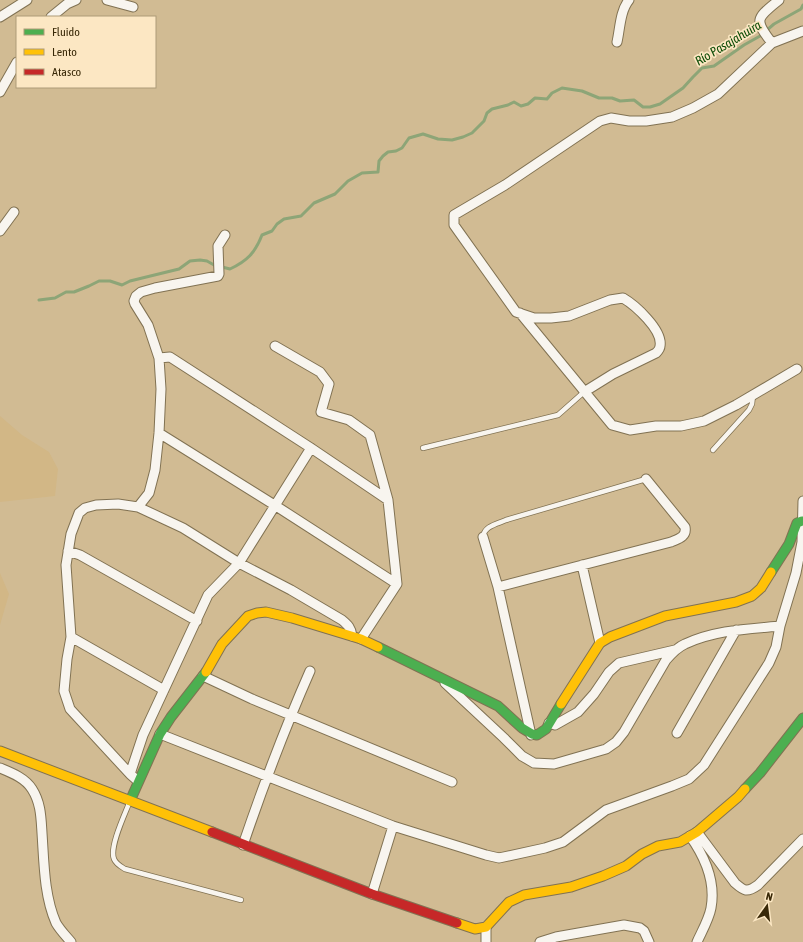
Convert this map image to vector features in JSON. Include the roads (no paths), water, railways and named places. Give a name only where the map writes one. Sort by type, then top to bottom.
[{"type":"street","points":[[0,17],[27,0]]},
{"type":"street","points":[[52,16],[67,4],[76,0]]},
{"type":"street","points":[[106,0],[133,7]]},
{"type":"street","points":[[617,42],[620,21],[629,0]]},
{"type":"street","points":[[766,36],[759,21],[761,15],[779,0]]},
{"type":"street","points":[[584,392],[612,374],[656,353],[660,348],[661,342],[659,334],[642,313],[623,298],[610,300],[569,316],[534,318],[516,312],[454,225],[454,215],[505,185],[600,121],[611,118],[646,122],[672,117],[693,108],[718,94],[766,36],[803,31]]},
{"type":"street","points":[[0,92],[16,64]]},
{"type":"street","points":[[0,230],[14,212]]},
{"type":"street","points":[[138,507],[149,493],[155,470],[159,433],[161,389],[159,358],[148,325],[134,301],[136,296],[142,292],[155,288],[218,276],[218,246],[225,234]]},
{"type":"street","points":[[520,313],[612,425],[630,430],[656,426],[680,426],[704,421],[753,395],[797,369]]},
{"type":"street","points":[[275,346],[320,372],[329,384],[321,412],[349,420],[370,435],[388,500],[398,584],[361,639]]},
{"type":"street","points":[[159,358],[170,357],[311,448],[388,500]]},
{"type":"street","points":[[159,433],[398,584]]},
{"type":"street","points":[[130,774],[143,735],[208,595],[239,563],[311,448]]},
{"type":"street","points":[[498,587],[670,542],[684,535],[686,532],[685,527],[646,480]]},
{"type":"street","points":[[160,734],[393,826],[499,858],[545,848],[563,842],[606,810],[653,794],[689,779],[704,765],[769,662],[776,647],[780,626],[796,573],[802,542],[803,501]]},
{"type":"street","points":[[138,780],[130,774],[70,709],[64,691],[71,637],[66,578],[68,551],[78,512],[96,505],[118,504],[138,507],[183,528],[239,563],[291,590],[342,620],[348,626],[352,636]]},
{"type":"street","points":[[130,801],[138,780],[160,734],[171,716],[203,676],[222,644],[248,616],[266,612],[292,618],[361,639],[498,706],[520,727],[532,735],[537,735],[546,729],[590,656],[600,643],[610,636],[665,616],[736,602],[752,596],[761,588],[789,544],[797,522],[802,521]]},
{"type":"street","points":[[483,537],[498,587],[532,735]]},
{"type":"street","points":[[68,551],[80,555],[197,621]]},
{"type":"street","points":[[582,565],[600,643]]},
{"type":"street","points":[[435,674],[522,756],[534,763],[554,764],[606,749],[616,742],[624,732],[666,660],[675,650],[685,644],[715,634],[736,630],[780,626]]},
{"type":"street","points":[[677,733],[736,630]]},
{"type":"street","points":[[71,637],[164,690]]},
{"type":"street","points":[[549,723],[555,725],[578,712],[594,694],[609,672],[619,663],[675,650]]},
{"type":"street","points":[[243,845],[267,776],[310,671]]},
{"type":"street","points":[[203,676],[252,699],[452,782]]},
{"type":"street","points":[[0,751],[372,894],[475,929],[486,927],[509,902],[524,895],[570,887],[603,876],[626,866],[642,854],[658,846],[680,842],[694,834],[738,797],[760,773],[803,718]]},
{"type":"street","points":[[0,768],[25,781],[32,788],[37,797],[41,810],[45,874],[50,906],[57,924],[64,935],[71,942]]},
{"type":"street","points":[[372,894],[393,826]]},
{"type":"street","points":[[694,834],[735,883],[743,890],[752,890],[758,885],[803,839]]},
{"type":"street","points":[[694,834],[707,864],[713,892],[711,909],[697,942]]},
{"type":"street","points":[[540,942],[556,937],[624,925],[640,928],[644,932],[649,942]]},
{"type":"street","points":[[486,927],[486,942]]},
{"type":"lane","points":[[423,448],[558,415],[584,392]]},
{"type":"lane","points":[[713,450],[750,410],[753,395]]},
{"type":"lane","points":[[483,537],[483,532],[486,528],[506,520],[646,480]]},
{"type":"lane","points":[[130,801],[114,844],[112,854],[118,865],[125,869],[241,900]]},
{"type":"waterway","name":"Río Pasajahuira","points":[[39,300],[55,298],[66,292],[74,292],[99,281],[110,281],[122,285],[130,281],[179,269],[190,261],[207,261],[214,265],[230,269],[250,256],[262,235],[272,231],[277,224],[284,219],[301,216],[314,203],[335,194],[348,181],[362,173],[378,172],[379,161],[383,156],[388,152],[396,151],[402,148],[409,138],[423,134],[438,139],[452,140],[463,137],[472,133],[484,121],[487,113],[492,109],[514,102],[521,106],[528,104],[535,98],[547,99],[552,93],[562,88],[582,91],[599,98],[612,98],[620,101],[634,100],[643,107],[650,107],[660,104],[683,88],[702,68],[714,66],[744,45],[760,36],[774,24],[801,9],[803,5]]}]
